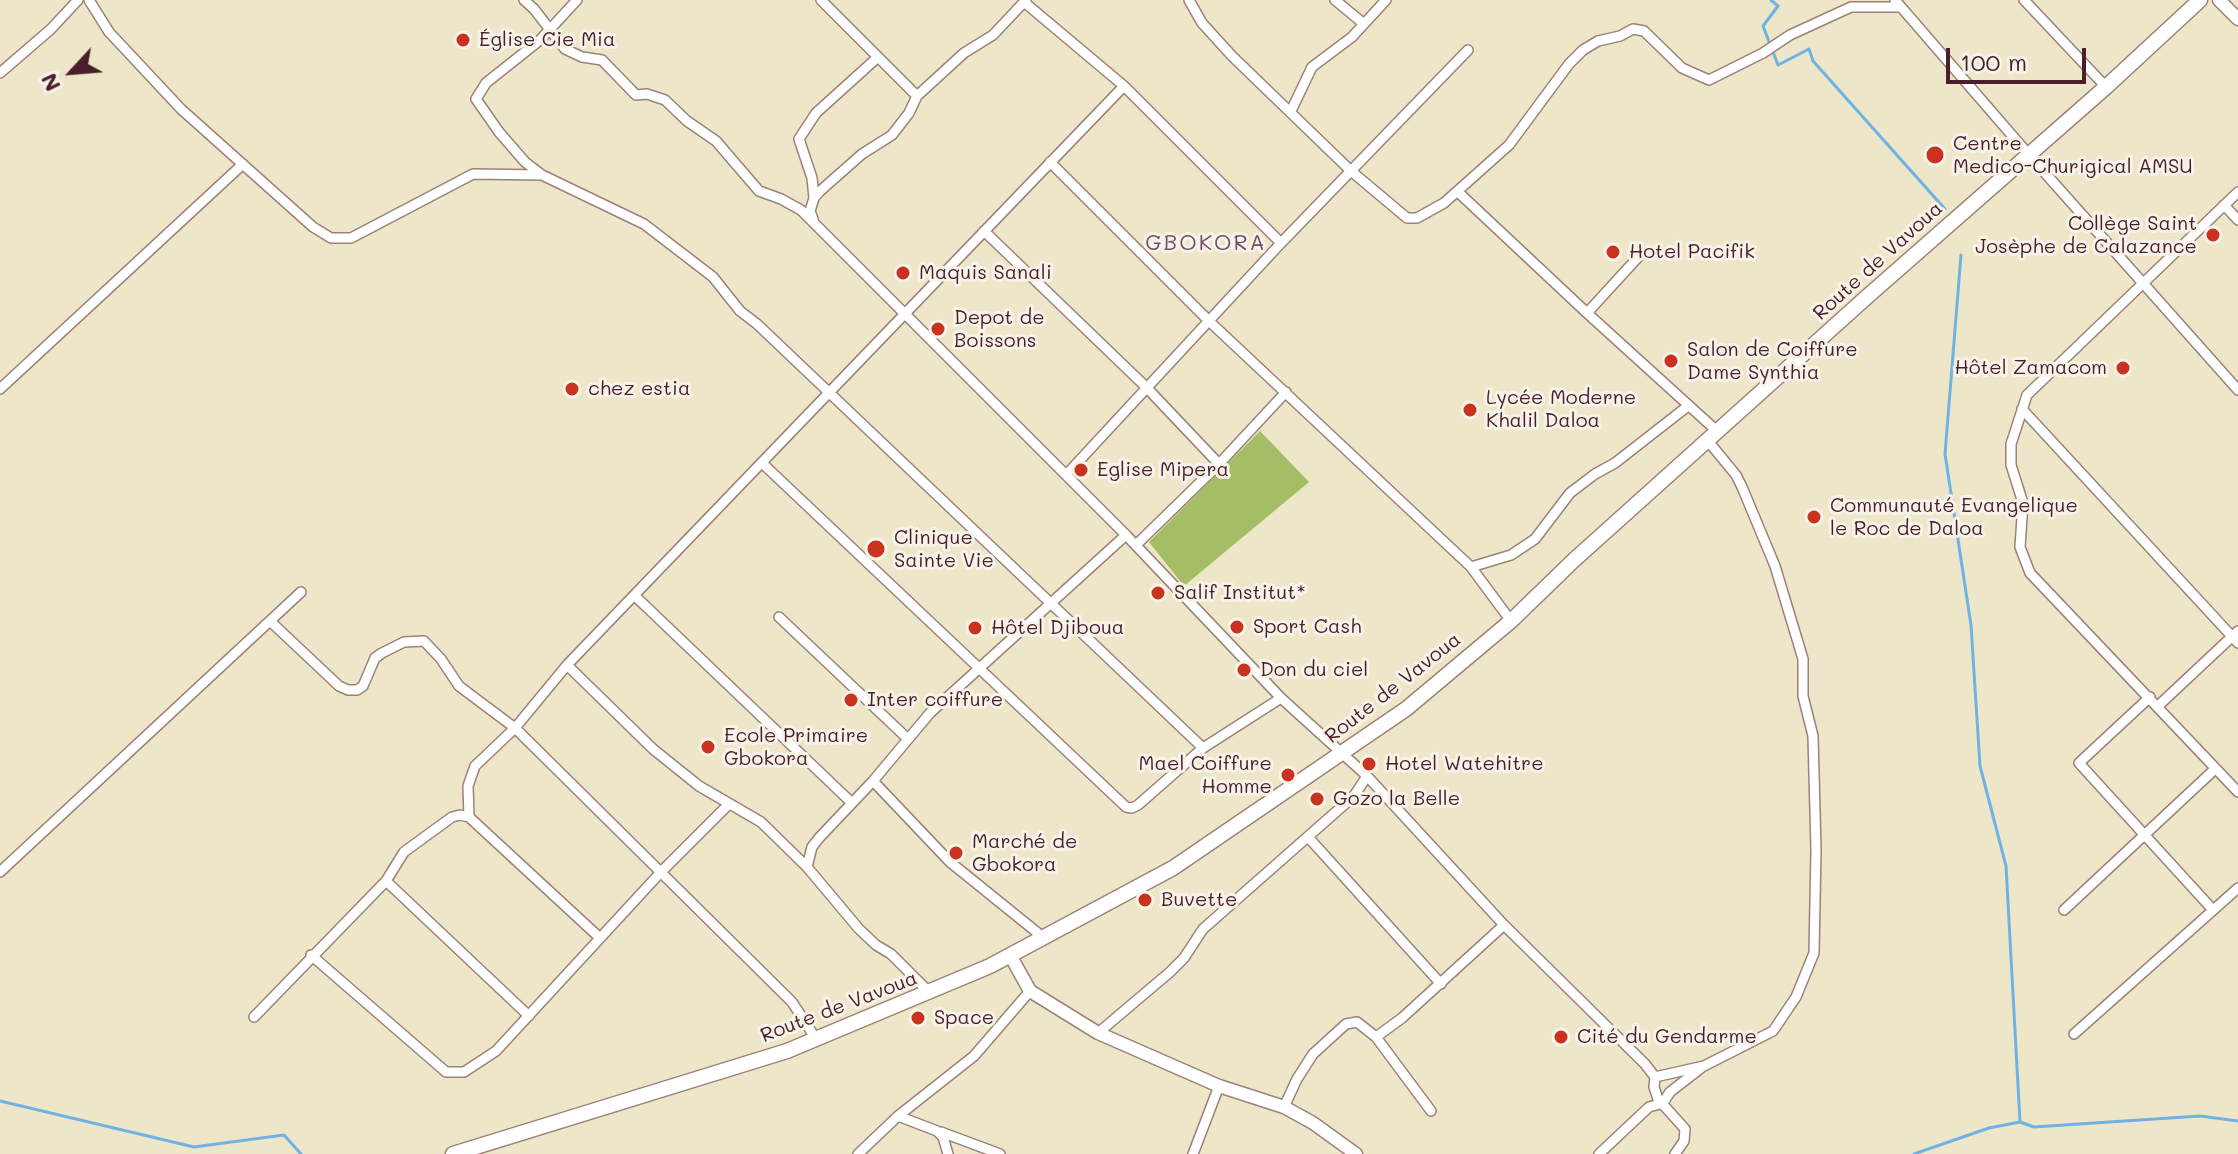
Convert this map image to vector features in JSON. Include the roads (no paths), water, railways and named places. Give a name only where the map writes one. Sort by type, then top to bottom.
[{"type":"main road","name":"Route de Vavoua","points":[[453,1154],[787,1051],[930,993],[1044,938],[1173,868],[1406,709],[1511,621],[1574,560],[2200,0]]},
{"type":"street","points":[[2,68],[51,29],[78,0]]},
{"type":"street","points":[[89,0],[109,32],[160,87],[313,227],[331,238],[351,238],[473,174],[542,175]]},
{"type":"street","points":[[524,0],[565,49],[582,57],[602,60],[636,95],[647,94],[665,100],[687,121],[716,141],[759,191],[791,204],[818,228],[1136,545],[1281,698],[1367,776],[1504,925],[1645,1064],[1655,1077],[1654,1087],[1663,1103],[1685,1129],[1684,1141],[1675,1154]]},
{"type":"street","points":[[577,0],[550,30],[486,83],[476,99],[499,132],[525,162],[542,175],[644,224],[713,277],[740,311],[1203,748]]},
{"type":"street","points":[[821,0],[917,96]]},
{"type":"street","points":[[1189,0],[1202,23],[1232,56],[1351,171],[1407,218],[1417,218],[1458,192],[1509,145],[1569,64],[1598,41],[1620,36],[1633,29],[1644,31],[1682,68],[1709,80],[1802,29],[1851,7],[1898,3],[2238,390]]},
{"type":"street","points":[[1335,0],[1364,24]]},
{"type":"street","points":[[1291,111],[1312,67],[1352,37],[1386,0]]},
{"type":"street","points":[[2024,0],[2106,87]]},
{"type":"street","points":[[2219,0],[2238,19]]},
{"type":"street","points":[[814,198],[855,159],[892,135],[909,113],[917,96],[964,53],[993,35],[1025,1],[1124,86],[1281,243]]},
{"type":"street","points":[[1066,475],[1281,243],[1468,50]]},
{"type":"street","points":[[818,228],[810,211],[814,198],[812,178],[799,139],[816,113],[878,57]]},
{"type":"street","points":[[469,817],[468,786],[475,766],[515,728],[567,665],[1124,86]]},
{"type":"street","points":[[1050,162],[1210,322],[1471,567],[1511,621]]},
{"type":"street","points":[[0,389],[243,164]]},
{"type":"street","points":[[1458,192],[1688,406],[1713,436],[1739,481],[1775,566],[1803,659],[1803,696],[1813,736],[1816,849],[1814,953],[1796,997],[1773,1031],[1704,1066],[1670,1092],[1663,1103],[1649,1107],[1599,1154]]},
{"type":"street","points":[[2238,192],[2027,395],[2011,444],[2011,465],[2023,503],[2020,547],[2030,573],[2238,792]]},
{"type":"street","points":[[2224,205],[2238,220]]},
{"type":"street","points":[[984,231],[1146,387],[1219,464]]},
{"type":"street","points":[[1587,313],[1641,254]]},
{"type":"street","points":[[1136,545],[1219,464],[1286,392]]},
{"type":"street","points":[[1471,567],[1511,555],[1535,539],[1570,493],[1615,463],[1688,406]]},
{"type":"street","points":[[2022,409],[2236,637],[2158,706]]},
{"type":"street","points":[[762,463],[1126,807],[1138,805],[1203,748],[1281,698]]},
{"type":"street","points":[[807,867],[812,847],[930,713],[1126,535]]},
{"type":"street","points":[[0,872],[301,592]]},
{"type":"street","points":[[635,596],[852,803]]},
{"type":"street","points":[[779,617],[908,739]]},
{"type":"street","points":[[270,621],[339,686],[348,690],[363,686],[375,658],[382,653],[404,642],[424,641],[459,686],[515,728],[792,1002],[816,1039]]},
{"type":"street","points":[[567,665],[653,749],[699,786],[761,822],[807,867],[859,929],[891,954],[930,993]]},
{"type":"street","points":[[2150,697],[2079,763],[2213,910]]},
{"type":"street","points":[[2064,910],[2215,769]]},
{"type":"street","points":[[1098,1033],[1170,972],[1184,958],[1203,929],[1354,796],[1367,776]]},
{"type":"street","points":[[873,781],[950,862],[1044,938]]},
{"type":"street","points":[[311,955],[446,1072],[464,1072],[496,1051],[661,872],[729,804]]},
{"type":"street","points":[[254,1017],[386,881],[404,852],[452,817],[460,815],[469,817],[600,938]]},
{"type":"street","points":[[1308,837],[1441,984]]},
{"type":"street","points":[[386,881],[529,1016]]},
{"type":"street","points":[[2074,1034],[2238,888]]},
{"type":"street","points":[[1376,1037],[1441,984],[1504,925]]},
{"type":"street","points":[[1010,955],[1030,991],[1098,1033],[1219,1086],[1284,1107],[1313,1123],[1356,1154]]},
{"type":"street","points":[[858,1154],[898,1116],[974,1056],[1030,991]]},
{"type":"street","points":[[1284,1107],[1313,1054],[1346,1024],[1357,1022],[1376,1037],[1431,1111]]},
{"type":"street","points":[[1655,1077],[1704,1066]]},
{"type":"street","points":[[1193,1154],[1219,1086]]},
{"type":"street","points":[[898,1116],[1000,1154]]},
{"type":"street","points":[[937,1131],[943,1137],[948,1154]]},
{"type":"waterway","points":[[1771,0],[1778,6],[1763,26],[1778,65],[1809,49],[1813,61],[1945,209]]},
{"type":"waterway","points":[[1961,255],[1945,454],[1971,625],[1980,766],[2006,866],[2020,1122]]},
{"type":"waterway","points":[[0,1101],[194,1147],[284,1135],[301,1154]]},
{"type":"waterway","points":[[1914,1154],[1989,1128],[2020,1122],[2034,1127],[2200,1116],[2238,1121]]},
{"type":"place","name":"Église Cie Mia","points":[[463,40]]},
{"type":"place","name":"Centre Medico-Churigical AMSU","points":[[1935,155]]},
{"type":"place","name":"Collège Saint Josèphe de Calazance","points":[[2213,235]]},
{"type":"place","name":"Hotel Pacifik","points":[[1613,252]]},
{"type":"place","name":"Maquis Sanali","points":[[903,273]]},
{"type":"place","name":"Depot de Boissons","points":[[938,329]]},
{"type":"place","name":"Salon de Coiffure Dame Synthia","points":[[1671,361]]},
{"type":"place","name":"Hôtel Zamacom","points":[[2123,368]]},
{"type":"place","name":"chez estia","points":[[572,389]]},
{"type":"place","name":"Lycée Moderne Khalil Daloa","points":[[1470,410]]},
{"type":"place","name":"Eglise Mipera","points":[[1081,470]]},
{"type":"place","name":"Communauté Evangelique le Roc de Daloa","points":[[1814,517]]},
{"type":"place","name":"Clinique Sainte Vie","points":[[876,549]]},
{"type":"place","name":"Salif Institut*","points":[[1158,593]]},
{"type":"place","name":"Sport Cash","points":[[1237,627]]},
{"type":"place","name":"Hôtel Djiboua","points":[[975,628]]},
{"type":"place","name":"Don du ciel","points":[[1244,670]]},
{"type":"place","name":"Inter coiffure","points":[[851,700]]},
{"type":"place","name":"Ecole Primaire Gbokora","points":[[708,747]]},
{"type":"place","name":"Hotel Watehitre","points":[[1369,764]]},
{"type":"place","name":"Mael Coiffure Homme","points":[[1288,775]]},
{"type":"place","name":"Gozo la Belle","points":[[1317,799]]},
{"type":"place","name":"Marché de Gbokora","points":[[956,853]]},
{"type":"place","name":"Buvette","points":[[1145,900]]},
{"type":"place","name":"Space","points":[[918,1018]]},
{"type":"place","name":"Cité du Gendarme","points":[[1561,1037]]},
{"type":"district","name":"GBOKORA","points":[[1206,243]]}]
